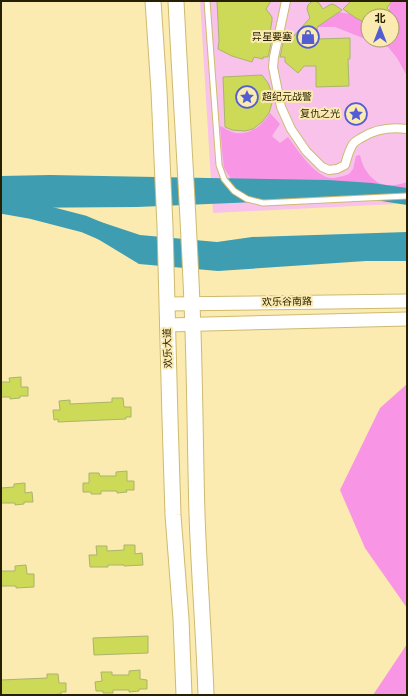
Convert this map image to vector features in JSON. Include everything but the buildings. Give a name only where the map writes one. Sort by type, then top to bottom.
[{"type":"main road","name":"欢乐大道","points":[[153,1],[164,197],[173,515],[184,695]]},
{"type":"main road","points":[[176,1],[189,228],[193,324],[197,514],[206,695]]},
{"type":"main road","points":[[156,42],[160,34],[166,31],[173,35],[178,43]]},
{"type":"main road","points":[[164,197],[170,208],[176,211],[182,208],[187,197]]},
{"type":"main road","points":[[170,419],[176,413],[181,411],[188,412],[195,418]]},
{"type":"main road","points":[[182,648],[188,653],[194,654],[199,652],[204,646]]},
{"type":"street","points":[[286,1],[273,67],[281,108],[291,129],[306,151],[322,167],[329,170],[337,169],[345,165],[348,154],[354,142],[382,129],[407,129]]},
{"type":"street","name":"欢乐谷南路","points":[[167,304],[407,300]]},
{"type":"street","name":"欢乐谷南路","points":[[167,325],[407,319]]},
{"type":"lane","points":[[206,1],[219,165],[224,179],[234,191],[247,199],[263,203],[407,196]]},
{"type":"shaded area","points":[[200,1],[407,1],[407,204],[213,213]]},
{"type":"shaded area","points":[[391,1],[407,1],[407,76],[397,58],[389,48],[400,48],[400,8],[389,8]]},
{"type":"shaded area","points":[[338,12],[350,14],[360,18],[360,37],[335,27],[316,27]]},
{"type":"shaded area","points":[[270,113],[280,124],[272,136],[280,143],[288,137],[307,162],[319,173],[331,178],[349,174],[353,169],[356,156],[360,155],[365,169],[370,176],[379,183],[397,185],[407,182],[407,190],[231,179],[224,168],[220,126],[231,132],[246,133],[260,126]]},
{"type":"shaded area","points":[[407,384],[407,608],[365,548],[340,490],[380,408]]},
{"type":"shaded area","points":[[407,644],[407,695],[373,695]]},
{"type":"water","points":[[50,175],[328,180],[372,183],[407,188],[407,205],[375,200],[306,200],[137,207],[1,208],[1,176]]},
{"type":"water","points":[[86,217],[140,235],[217,242],[252,237],[407,232],[407,261],[366,261],[218,271],[139,264],[83,230]]},
{"type":"waterway","points":[[1,205],[30,210],[84,224],[105,233]]},
{"type":"place","name":"异星要塞","points":[[308,37]]},
{"type":"place","name":"超纪元战警","points":[[247,97]]},
{"type":"place","name":"复仇之光","points":[[356,114]]}]
